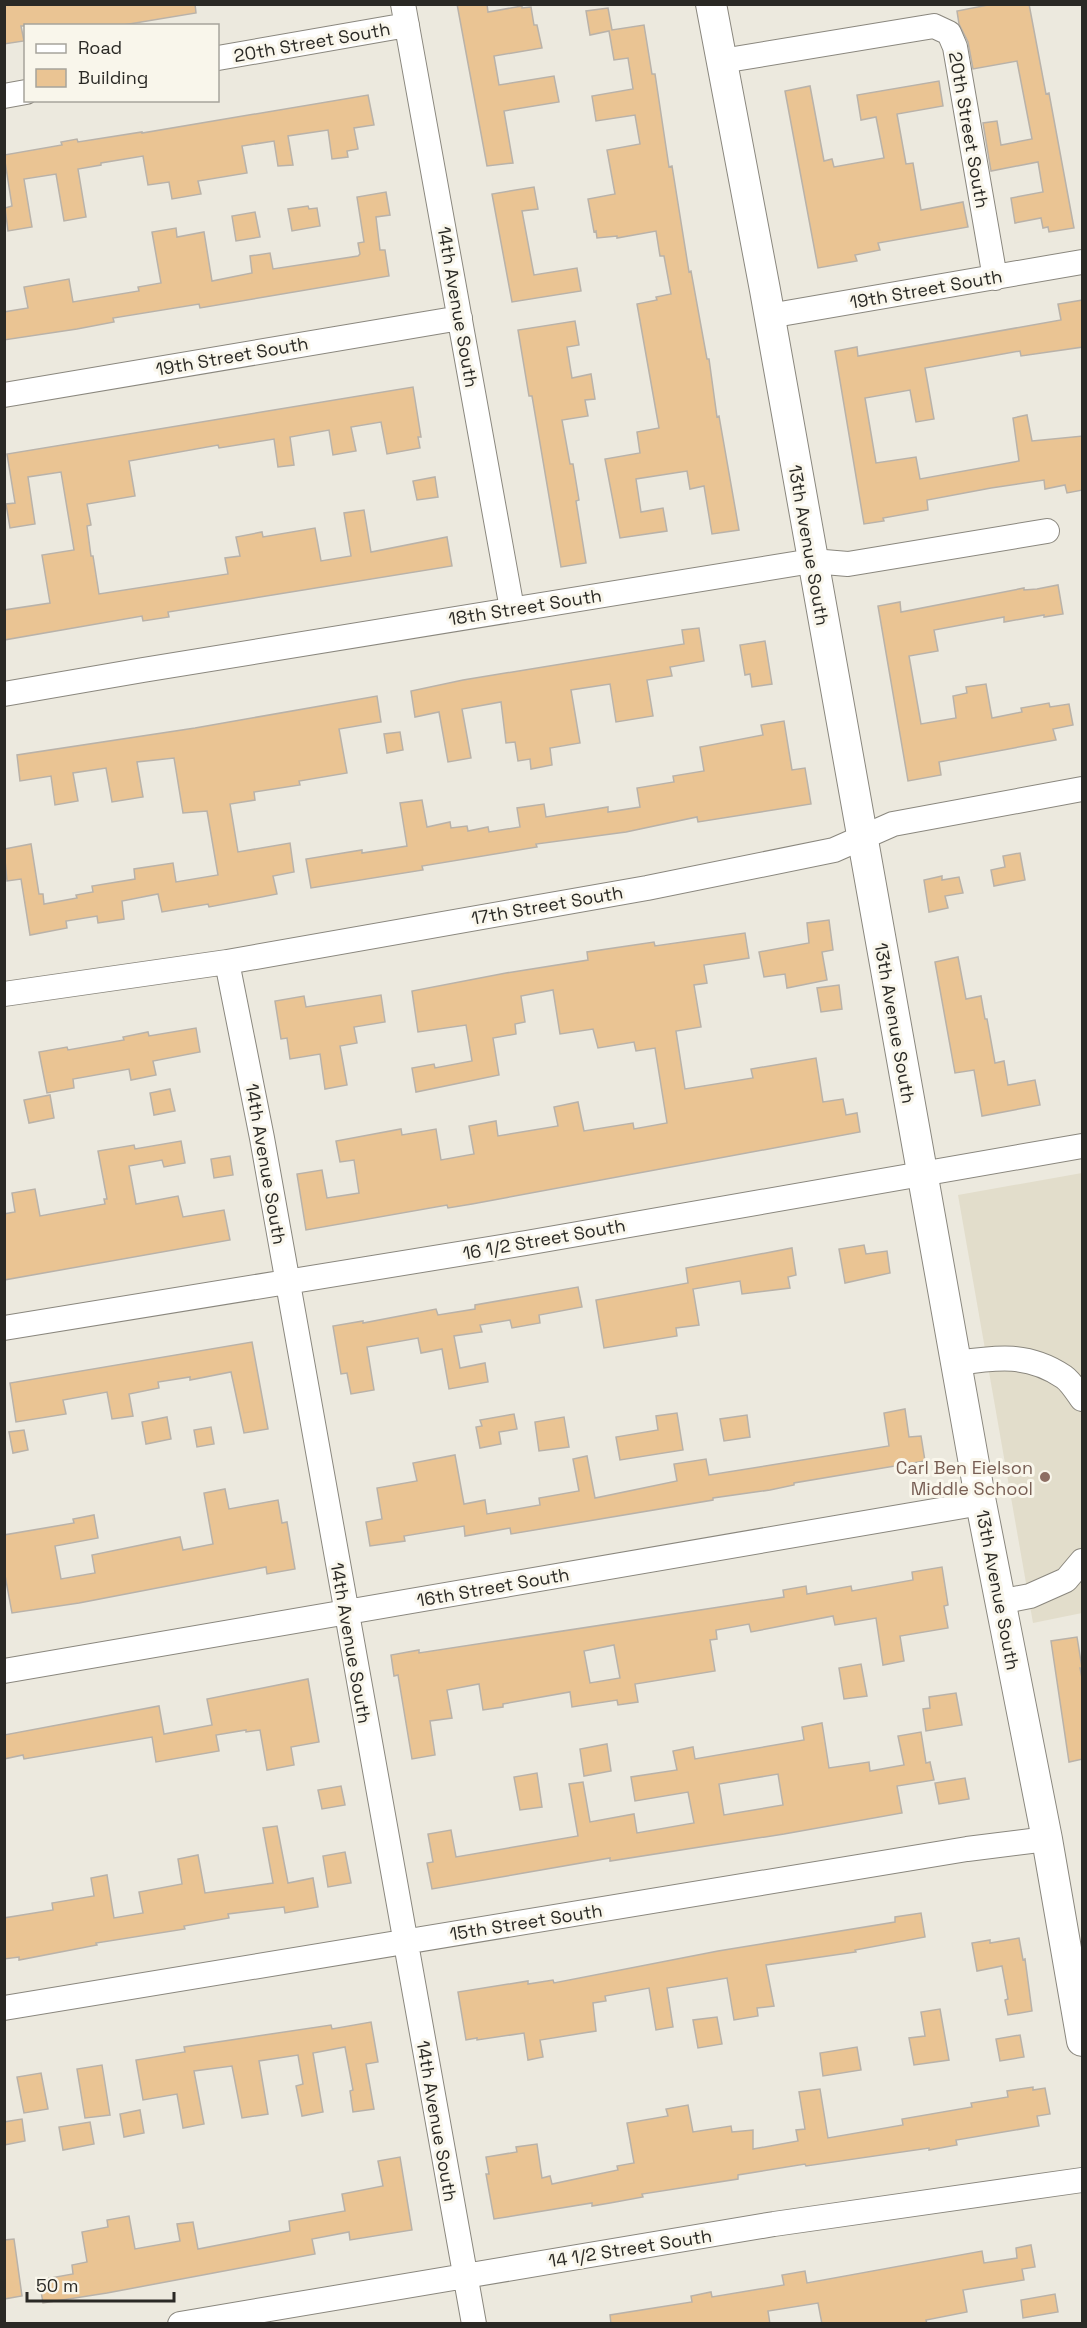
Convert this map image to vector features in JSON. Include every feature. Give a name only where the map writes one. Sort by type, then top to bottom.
[{"type":"main road","name":"13th Avenue South","points":[[711,4],[958,1363],[999,1602],[1078,1984],[1083,2041]]},
{"type":"street","name":"20th Street South","points":[[219,58],[405,15]]},
{"type":"street","name":"14th Avenue South","points":[[405,15],[512,609]]},
{"type":"street","name":"20th Street South","points":[[722,61],[934,26],[949,33],[955,47],[995,278]]},
{"type":"street","points":[[4,96],[24,92]]},
{"type":"street","name":"19th Street South","points":[[769,316],[1083,262]]},
{"type":"street","name":"19th Street South","points":[[4,395],[460,318]]},
{"type":"street","name":"18th Street South","points":[[4,694],[812,561],[848,564],[1047,531]]},
{"type":"street","name":"17th Street South","points":[[4,994],[227,962],[647,888],[834,850],[893,824],[1083,789]]},
{"type":"street","name":"14th Avenue South","points":[[227,962],[262,1138],[474,2324]]},
{"type":"street","name":"16 1/2 Street South","points":[[4,1328],[538,1241],[1083,1146]]},
{"type":"street","points":[[958,1363],[987,1358],[1023,1358],[1065,1378],[1083,1399]]},
{"type":"street","name":"16th Street South","points":[[4,1671],[981,1503]]},
{"type":"street","points":[[999,1602],[1030,1596],[1066,1580],[1083,1561]]},
{"type":"street","name":"15th Street South","points":[[4,2008],[967,1850],[1047,1839]]},
{"type":"street","name":"14 1/2 Street South","points":[[180,2324],[774,2224],[1083,2180]]},
{"type":"shaded area","name":"Carl Ben Eielson Middle School","points":[[1082,1173],[1082,1613],[1033,1623],[958,1195]]},
{"type":"building","points":[[4,4],[195,4],[196,13],[129,24],[24,24],[21,26],[24,41],[4,44]]},
{"type":"building","points":[[457,4],[487,4],[488,12],[522,6],[522,8],[531,7],[542,48],[494,56],[499,85],[554,76],[559,102],[504,111],[513,163],[487,166]]},
{"type":"building","points":[[993,4],[1029,4],[1046,94],[1049,93],[1074,228],[1049,232],[1048,227],[1043,228],[1041,218],[1015,223],[1011,198],[1043,192],[1038,162],[991,171],[983,123],[997,121],[1001,145],[1032,139],[1017,61],[973,69],[968,42],[959,24],[957,11]]},
{"type":"building","points":[[608,8],[612,30],[644,25],[652,74],[655,74],[669,167],[672,166],[689,272],[691,271],[707,359],[709,359],[717,417],[719,416],[739,530],[712,534],[704,486],[690,489],[687,471],[636,479],[641,512],[663,508],[667,531],[620,538],[605,459],[640,453],[637,432],[659,428],[637,304],[657,300],[656,297],[671,294],[664,256],[660,256],[656,231],[617,238],[617,236],[597,238],[596,231],[594,232],[588,199],[615,194],[607,150],[640,144],[635,115],[596,121],[592,96],[633,89],[628,58],[614,60],[609,31],[590,35],[586,11]]},
{"type":"building","points":[[939,81],[943,106],[897,114],[906,164],[913,163],[921,210],[963,202],[968,227],[878,243],[880,250],[855,255],[857,261],[818,268],[785,91],[810,86],[824,161],[832,159],[834,167],[884,158],[876,117],[861,120],[857,95]]},
{"type":"building","points":[[368,95],[374,125],[354,128],[358,149],[347,151],[348,157],[332,159],[328,130],[288,136],[293,165],[278,166],[274,141],[242,146],[247,173],[198,181],[201,194],[172,199],[169,182],[148,185],[143,156],[101,163],[101,165],[78,169],[86,217],[64,221],[56,174],[24,179],[32,227],[8,231],[5,208],[12,206],[4,155],[62,145],[61,142],[77,139],[78,142],[142,133]]},
{"type":"building","points":[[534,187],[538,209],[522,211],[534,275],[577,268],[581,291],[512,302],[492,194]]},
{"type":"building","points":[[386,192],[390,215],[376,217],[380,250],[385,250],[389,276],[200,308],[199,304],[113,318],[114,322],[4,340],[4,312],[28,308],[24,287],[69,279],[73,302],[139,291],[138,287],[161,283],[152,232],[176,228],[177,237],[204,232],[212,281],[252,273],[250,256],[270,253],[273,269],[358,256],[360,254],[358,243],[364,242],[357,197]]},
{"type":"building","points":[[308,206],[309,209],[317,208],[320,226],[292,231],[288,209]]},
{"type":"building","points":[[255,212],[260,237],[236,241],[232,216]]},
{"type":"building","points":[[1083,300],[1083,347],[1021,356],[1020,351],[925,368],[934,419],[916,422],[910,390],[865,398],[876,463],[916,457],[920,479],[1019,461],[1013,418],[1027,415],[1032,441],[1083,436],[1083,490],[1067,493],[1065,485],[1045,489],[1044,480],[991,488],[927,500],[928,510],[883,518],[884,521],[864,524],[835,351],[857,347],[858,356],[1061,320],[1058,304]]},
{"type":"building","points":[[575,321],[579,345],[567,347],[572,378],[591,374],[595,399],[585,400],[588,416],[562,420],[570,464],[573,464],[579,500],[576,501],[586,563],[561,567],[532,396],[529,396],[518,330]]},
{"type":"building","points":[[413,387],[421,437],[418,437],[420,448],[387,454],[381,422],[351,427],[356,451],[333,455],[329,430],[290,437],[294,465],[278,467],[274,439],[219,448],[218,445],[129,461],[135,496],[87,504],[91,525],[87,526],[91,556],[93,556],[99,594],[228,574],[225,558],[240,556],[236,537],[262,532],[263,537],[315,528],[321,561],[351,556],[344,513],[364,510],[371,552],[447,537],[452,566],[168,612],[169,617],[143,621],[142,616],[4,640],[4,610],[50,603],[42,555],[74,550],[61,472],[28,477],[35,524],[10,528],[6,504],[15,503],[7,454]]},
{"type":"building","points":[[435,477],[438,497],[417,500],[413,481]]},
{"type":"building","points":[[1058,585],[1063,614],[1004,622],[1004,617],[934,630],[938,651],[909,656],[921,724],[956,718],[953,696],[967,693],[966,687],[986,684],[992,718],[1022,712],[1021,708],[1049,703],[1050,707],[1069,704],[1073,725],[1053,729],[1056,740],[939,762],[941,775],[908,781],[878,606],[900,602],[901,612],[1024,588],[1024,590],[1037,589]]},
{"type":"building","points":[[699,628],[704,661],[670,667],[672,676],[647,680],[653,716],[616,722],[610,684],[571,690],[580,743],[550,748],[552,765],[531,769],[530,759],[518,761],[515,742],[506,743],[501,702],[462,709],[471,758],[448,762],[439,712],[415,717],[411,691],[463,680],[684,644],[682,630]]},
{"type":"building","points":[[765,641],[772,684],[752,687],[750,674],[745,675],[740,645]]},
{"type":"building","points":[[377,696],[381,722],[339,729],[347,773],[299,781],[300,785],[254,792],[255,800],[230,804],[238,852],[290,843],[294,872],[273,876],[277,894],[209,907],[208,904],[162,912],[158,894],[122,901],[124,919],[98,923],[97,916],[66,921],[67,928],[30,935],[21,879],[7,881],[4,849],[31,844],[39,894],[43,894],[44,904],[77,898],[76,895],[93,892],[92,886],[135,879],[134,869],[173,863],[176,882],[218,875],[207,811],[183,813],[174,758],[137,762],[143,797],[112,802],[106,768],[73,773],[78,801],[55,805],[51,776],[20,781],[17,755],[195,728]]},
{"type":"building","points":[[784,721],[792,770],[805,768],[811,804],[698,822],[697,817],[626,832],[536,844],[537,847],[422,866],[423,870],[311,888],[306,859],[407,846],[400,803],[422,800],[427,827],[450,822],[451,828],[467,826],[468,831],[488,827],[489,832],[520,827],[517,808],[544,804],[546,817],[608,807],[608,812],[640,807],[637,788],[674,782],[673,776],[704,771],[700,747],[763,735],[761,725]]},
{"type":"building","points":[[400,732],[403,750],[387,753],[384,734]]},
{"type":"building","points":[[1020,853],[1025,880],[994,886],[991,870],[1005,867],[1003,856]]},
{"type":"building","points":[[942,876],[942,880],[959,877],[963,893],[945,896],[948,908],[929,912],[924,880]]},
{"type":"building","points":[[829,920],[833,950],[822,952],[827,980],[787,988],[785,974],[764,977],[759,952],[809,943],[807,923]]},
{"type":"building","points":[[745,933],[749,958],[704,965],[707,983],[694,985],[701,1027],[676,1031],[685,1089],[753,1078],[751,1069],[816,1058],[823,1102],[843,1099],[846,1115],[857,1113],[860,1132],[472,1204],[448,1208],[447,1205],[306,1230],[297,1174],[322,1170],[327,1198],[359,1193],[354,1160],[340,1162],[336,1141],[401,1129],[402,1135],[436,1129],[441,1160],[474,1154],[469,1126],[496,1121],[498,1136],[558,1126],[554,1107],[578,1102],[584,1131],[633,1123],[634,1129],[667,1123],[655,1048],[636,1051],[634,1042],[598,1048],[593,1029],[560,1034],[553,990],[521,996],[525,1022],[515,1024],[516,1034],[493,1038],[499,1075],[416,1092],[412,1068],[434,1064],[435,1068],[472,1061],[466,1025],[418,1032],[412,991],[588,960],[587,952],[654,942],[655,946]]},
{"type":"building","points":[[958,957],[966,999],[981,996],[995,1063],[1004,1061],[1008,1085],[1035,1080],[1040,1105],[982,1116],[974,1070],[955,1073],[935,962]]},
{"type":"building","points":[[839,985],[842,1009],[821,1012],[817,988]]},
{"type":"building","points":[[381,995],[385,1022],[354,1027],[357,1043],[340,1046],[347,1085],[325,1089],[320,1054],[290,1059],[287,1038],[281,1039],[275,1001],[304,996],[306,1007]]},
{"type":"building","points":[[196,1028],[200,1052],[153,1061],[156,1075],[131,1080],[129,1069],[73,1079],[74,1088],[47,1093],[39,1052],[67,1047],[68,1050],[124,1040],[123,1037],[148,1032],[149,1036]]},
{"type":"building","points":[[170,1089],[175,1111],[154,1115],[150,1093]]},
{"type":"building","points":[[50,1095],[54,1118],[29,1123],[24,1100]]},
{"type":"building","points":[[181,1141],[185,1163],[164,1167],[162,1160],[129,1166],[136,1204],[178,1196],[183,1217],[224,1210],[230,1240],[4,1280],[4,1214],[15,1212],[12,1193],[35,1189],[40,1216],[105,1204],[104,1199],[107,1199],[98,1151],[134,1145],[135,1149]]},
{"type":"building","points":[[230,1156],[233,1175],[214,1178],[211,1159]]},
{"type":"building","points":[[864,1245],[866,1254],[887,1251],[890,1273],[845,1283],[839,1249]]},
{"type":"building","points":[[792,1248],[796,1275],[788,1277],[790,1288],[742,1294],[740,1281],[693,1289],[699,1325],[676,1328],[677,1336],[604,1348],[596,1300],[688,1283],[686,1268]]},
{"type":"building","points":[[578,1287],[582,1307],[539,1315],[540,1323],[512,1328],[510,1320],[480,1325],[482,1332],[454,1336],[460,1368],[485,1363],[488,1382],[449,1389],[442,1349],[421,1353],[418,1338],[367,1347],[374,1390],[351,1394],[347,1373],[341,1374],[333,1326],[363,1321],[363,1323],[436,1309],[438,1315],[475,1309],[475,1305]]},
{"type":"building","points":[[252,1342],[268,1429],[244,1433],[231,1372],[190,1380],[190,1377],[158,1382],[159,1388],[129,1394],[133,1416],[112,1419],[107,1392],[63,1400],[66,1414],[16,1422],[10,1383]]},
{"type":"building","points":[[905,1409],[909,1437],[921,1436],[925,1461],[511,1534],[510,1528],[465,1536],[464,1526],[404,1536],[405,1541],[370,1546],[366,1522],[382,1519],[377,1488],[417,1481],[413,1463],[455,1455],[464,1504],[485,1500],[487,1514],[540,1505],[539,1498],[579,1491],[573,1459],[587,1456],[595,1498],[677,1481],[674,1464],[706,1459],[709,1475],[889,1446],[884,1413]]},
{"type":"building","points":[[677,1413],[683,1450],[620,1460],[616,1437],[658,1430],[656,1416]]},
{"type":"building","points":[[514,1414],[517,1429],[499,1432],[501,1444],[480,1448],[476,1427],[482,1426],[480,1420]]},
{"type":"building","points":[[747,1415],[750,1437],[724,1441],[720,1419]]},
{"type":"building","points":[[167,1417],[171,1439],[146,1444],[142,1422]]},
{"type":"building","points":[[564,1417],[569,1447],[539,1451],[535,1422]]},
{"type":"building","points":[[211,1427],[214,1444],[197,1447],[194,1430]]},
{"type":"building","points":[[24,1430],[28,1450],[13,1453],[9,1432]]},
{"type":"building","points":[[225,1489],[229,1509],[278,1500],[282,1523],[287,1522],[295,1569],[267,1574],[266,1567],[79,1603],[12,1613],[4,1570],[4,1535],[74,1523],[73,1519],[94,1515],[98,1538],[55,1546],[61,1579],[95,1573],[92,1555],[180,1537],[183,1550],[213,1544],[204,1493]]},
{"type":"building","points":[[942,1567],[948,1605],[944,1606],[948,1628],[900,1636],[904,1661],[883,1665],[876,1618],[835,1625],[833,1616],[751,1632],[749,1624],[716,1630],[717,1639],[710,1640],[715,1671],[635,1684],[638,1702],[618,1705],[617,1700],[572,1707],[570,1692],[503,1704],[503,1707],[483,1710],[479,1684],[447,1690],[452,1718],[430,1721],[435,1755],[412,1759],[398,1675],[394,1676],[391,1655],[419,1650],[419,1653],[784,1597],[783,1590],[806,1586],[807,1594],[851,1586],[852,1591],[913,1580],[912,1572]],"holes":[[[614,1645],[620,1678],[590,1683],[584,1651]]]},
{"type":"building","points":[[1077,1637],[1083,1683],[1083,1759],[1069,1762],[1051,1641]]},
{"type":"building","points":[[861,1664],[867,1696],[844,1699],[839,1668]]},
{"type":"building","points":[[308,1679],[319,1742],[291,1747],[294,1765],[267,1770],[260,1730],[216,1735],[219,1751],[156,1762],[152,1737],[24,1759],[23,1755],[4,1759],[4,1735],[159,1706],[164,1734],[212,1725],[207,1699]]},
{"type":"building","points":[[956,1693],[962,1725],[926,1731],[923,1709],[930,1708],[929,1697]]},
{"type":"building","points":[[822,1723],[829,1768],[869,1762],[870,1771],[904,1765],[898,1736],[921,1732],[926,1763],[930,1762],[934,1780],[897,1786],[902,1813],[610,1861],[610,1858],[432,1889],[427,1863],[433,1862],[428,1834],[451,1830],[456,1857],[578,1836],[569,1784],[583,1782],[590,1822],[634,1814],[637,1833],[694,1823],[688,1792],[635,1801],[631,1777],[677,1770],[673,1751],[693,1747],[695,1759],[804,1740],[802,1727]],"holes":[[[778,1774],[783,1805],[724,1815],[719,1784]]]},
{"type":"building","points":[[607,1744],[611,1771],[584,1776],[580,1749]]},
{"type":"building","points":[[537,1773],[542,1807],[520,1810],[514,1777]]},
{"type":"building","points":[[965,1778],[969,1799],[939,1804],[935,1783]]},
{"type":"building","points":[[341,1786],[345,1805],[322,1809],[318,1790]]},
{"type":"building","points":[[277,1826],[288,1883],[313,1878],[318,1907],[285,1913],[284,1907],[228,1914],[229,1918],[184,1926],[185,1929],[96,1943],[97,1945],[19,1960],[19,1957],[4,1959],[4,1918],[53,1910],[52,1903],[94,1896],[91,1878],[107,1875],[114,1918],[143,1913],[139,1892],[182,1884],[178,1859],[198,1855],[205,1893],[273,1883],[263,1828]]},
{"type":"building","points":[[345,1852],[351,1883],[328,1887],[323,1856]]},
{"type":"building","points":[[921,1913],[925,1937],[855,1950],[856,1952],[766,1965],[774,2006],[757,2008],[758,2016],[734,2020],[727,1978],[667,1988],[673,2027],[656,2030],[649,1988],[605,1996],[606,2001],[593,2003],[596,2031],[540,2040],[543,2057],[528,2060],[524,2033],[466,2040],[458,1992],[528,1981],[528,1984],[553,1980],[554,1983],[718,1951],[895,1922],[895,1917]]},
{"type":"building","points":[[1019,1938],[1023,1960],[1025,1959],[1032,2011],[1008,2015],[1005,2000],[1008,1999],[1002,1966],[977,1971],[972,1943],[990,1940],[990,1943]]},
{"type":"building","points":[[940,2009],[949,2060],[914,2065],[909,2038],[925,2036],[921,2012]]},
{"type":"building","points":[[717,2017],[722,2044],[698,2048],[693,2020]]},
{"type":"building","points":[[371,2022],[378,2062],[366,2064],[374,2109],[353,2112],[350,2091],[353,2090],[345,2047],[313,2053],[323,2112],[302,2116],[296,2086],[303,2084],[298,2055],[259,2061],[268,2114],[242,2118],[232,2066],[194,2071],[204,2124],[183,2128],[177,2094],[143,2100],[136,2060],[185,2052],[184,2047],[331,2025],[332,2029]]},
{"type":"building","points":[[1020,2035],[1024,2057],[1000,2061],[996,2039]]},
{"type":"building","points":[[857,2047],[861,2070],[823,2076],[820,2053]]},
{"type":"building","points":[[102,2065],[110,2115],[85,2118],[77,2069]]},
{"type":"building","points":[[41,2073],[48,2109],[24,2113],[17,2077]]},
{"type":"building","points":[[1033,2087],[1033,2090],[1045,2088],[1050,2114],[1037,2116],[1039,2126],[956,2140],[957,2145],[929,2150],[929,2148],[806,2166],[805,2164],[738,2175],[738,2179],[642,2194],[643,2197],[610,2203],[592,2206],[592,2203],[494,2219],[486,2174],[489,2174],[486,2157],[517,2152],[516,2147],[537,2144],[542,2178],[550,2176],[552,2184],[618,2170],[617,2166],[634,2163],[627,2123],[668,2116],[666,2109],[688,2105],[693,2132],[731,2126],[732,2132],[753,2130],[753,2149],[798,2141],[796,2130],[805,2129],[799,2092],[820,2089],[828,2138],[903,2125],[902,2119],[972,2107],[971,2103],[1008,2097],[1007,2091]]},
{"type":"building","points":[[140,2110],[144,2133],[124,2137],[120,2114]]},
{"type":"building","points":[[22,2119],[25,2141],[4,2145],[4,2122]]},
{"type":"building","points":[[90,2122],[94,2144],[63,2150],[59,2127]]},
{"type":"building","points":[[400,2157],[412,2230],[350,2240],[349,2232],[312,2239],[315,2254],[43,2303],[39,2280],[73,2274],[72,2265],[87,2262],[82,2232],[108,2227],[107,2220],[129,2216],[135,2249],[180,2241],[177,2224],[193,2222],[198,2249],[290,2231],[289,2221],[345,2211],[342,2194],[383,2186],[378,2161]]},
{"type":"building","points":[[14,2239],[22,2296],[4,2299],[4,2240]]},
{"type":"building","points":[[1031,2245],[1035,2267],[1022,2269],[1024,2280],[963,2290],[967,2312],[926,2320],[927,2324],[822,2324],[818,2303],[768,2311],[770,2324],[611,2324],[610,2315],[692,2302],[691,2296],[711,2292],[712,2297],[784,2285],[782,2275],[805,2271],[807,2283],[982,2251],[984,2263],[1017,2258],[1016,2248]]},
{"type":"building","points":[[1055,2294],[1058,2312],[1023,2318],[1021,2300]]},
{"type":"place","name":"Carl Ben Eielson Middle School","points":[[1045,1477]]}]
